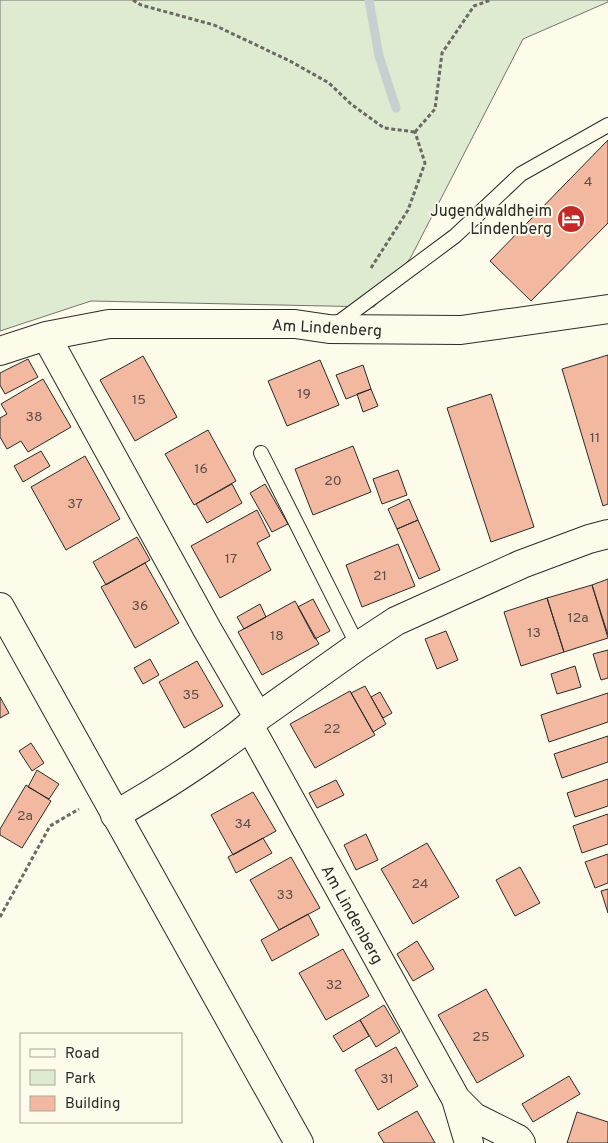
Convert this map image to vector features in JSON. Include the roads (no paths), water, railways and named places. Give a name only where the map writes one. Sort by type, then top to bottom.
[{"type":"street","name":"Am Lindenberg","points":[[0,351],[46,336],[118,323],[295,324],[329,329],[461,330],[608,310]]},
{"type":"street","name":"Am Lindenberg","points":[[46,336],[193,604],[456,1099],[469,1143]]},
{"type":"street","points":[[110,805],[165,785],[358,646],[396,621],[522,564],[589,539],[608,534]]},
{"type":"street","points":[[0,608],[299,1143]]},
{"type":"street","name":"Am Lindenberg","points":[[456,1099],[474,1117],[518,1139],[521,1143]]},
{"type":"lane","points":[[329,329],[455,236],[521,174],[608,125]]},
{"type":"lane","points":[[261,453],[358,646]]},
{"type":"waterway","points":[[369,0],[379,56],[396,108]]},
{"type":"place","name":"Jugendwaldheim Lindenberg","points":[[571,219]]}]
